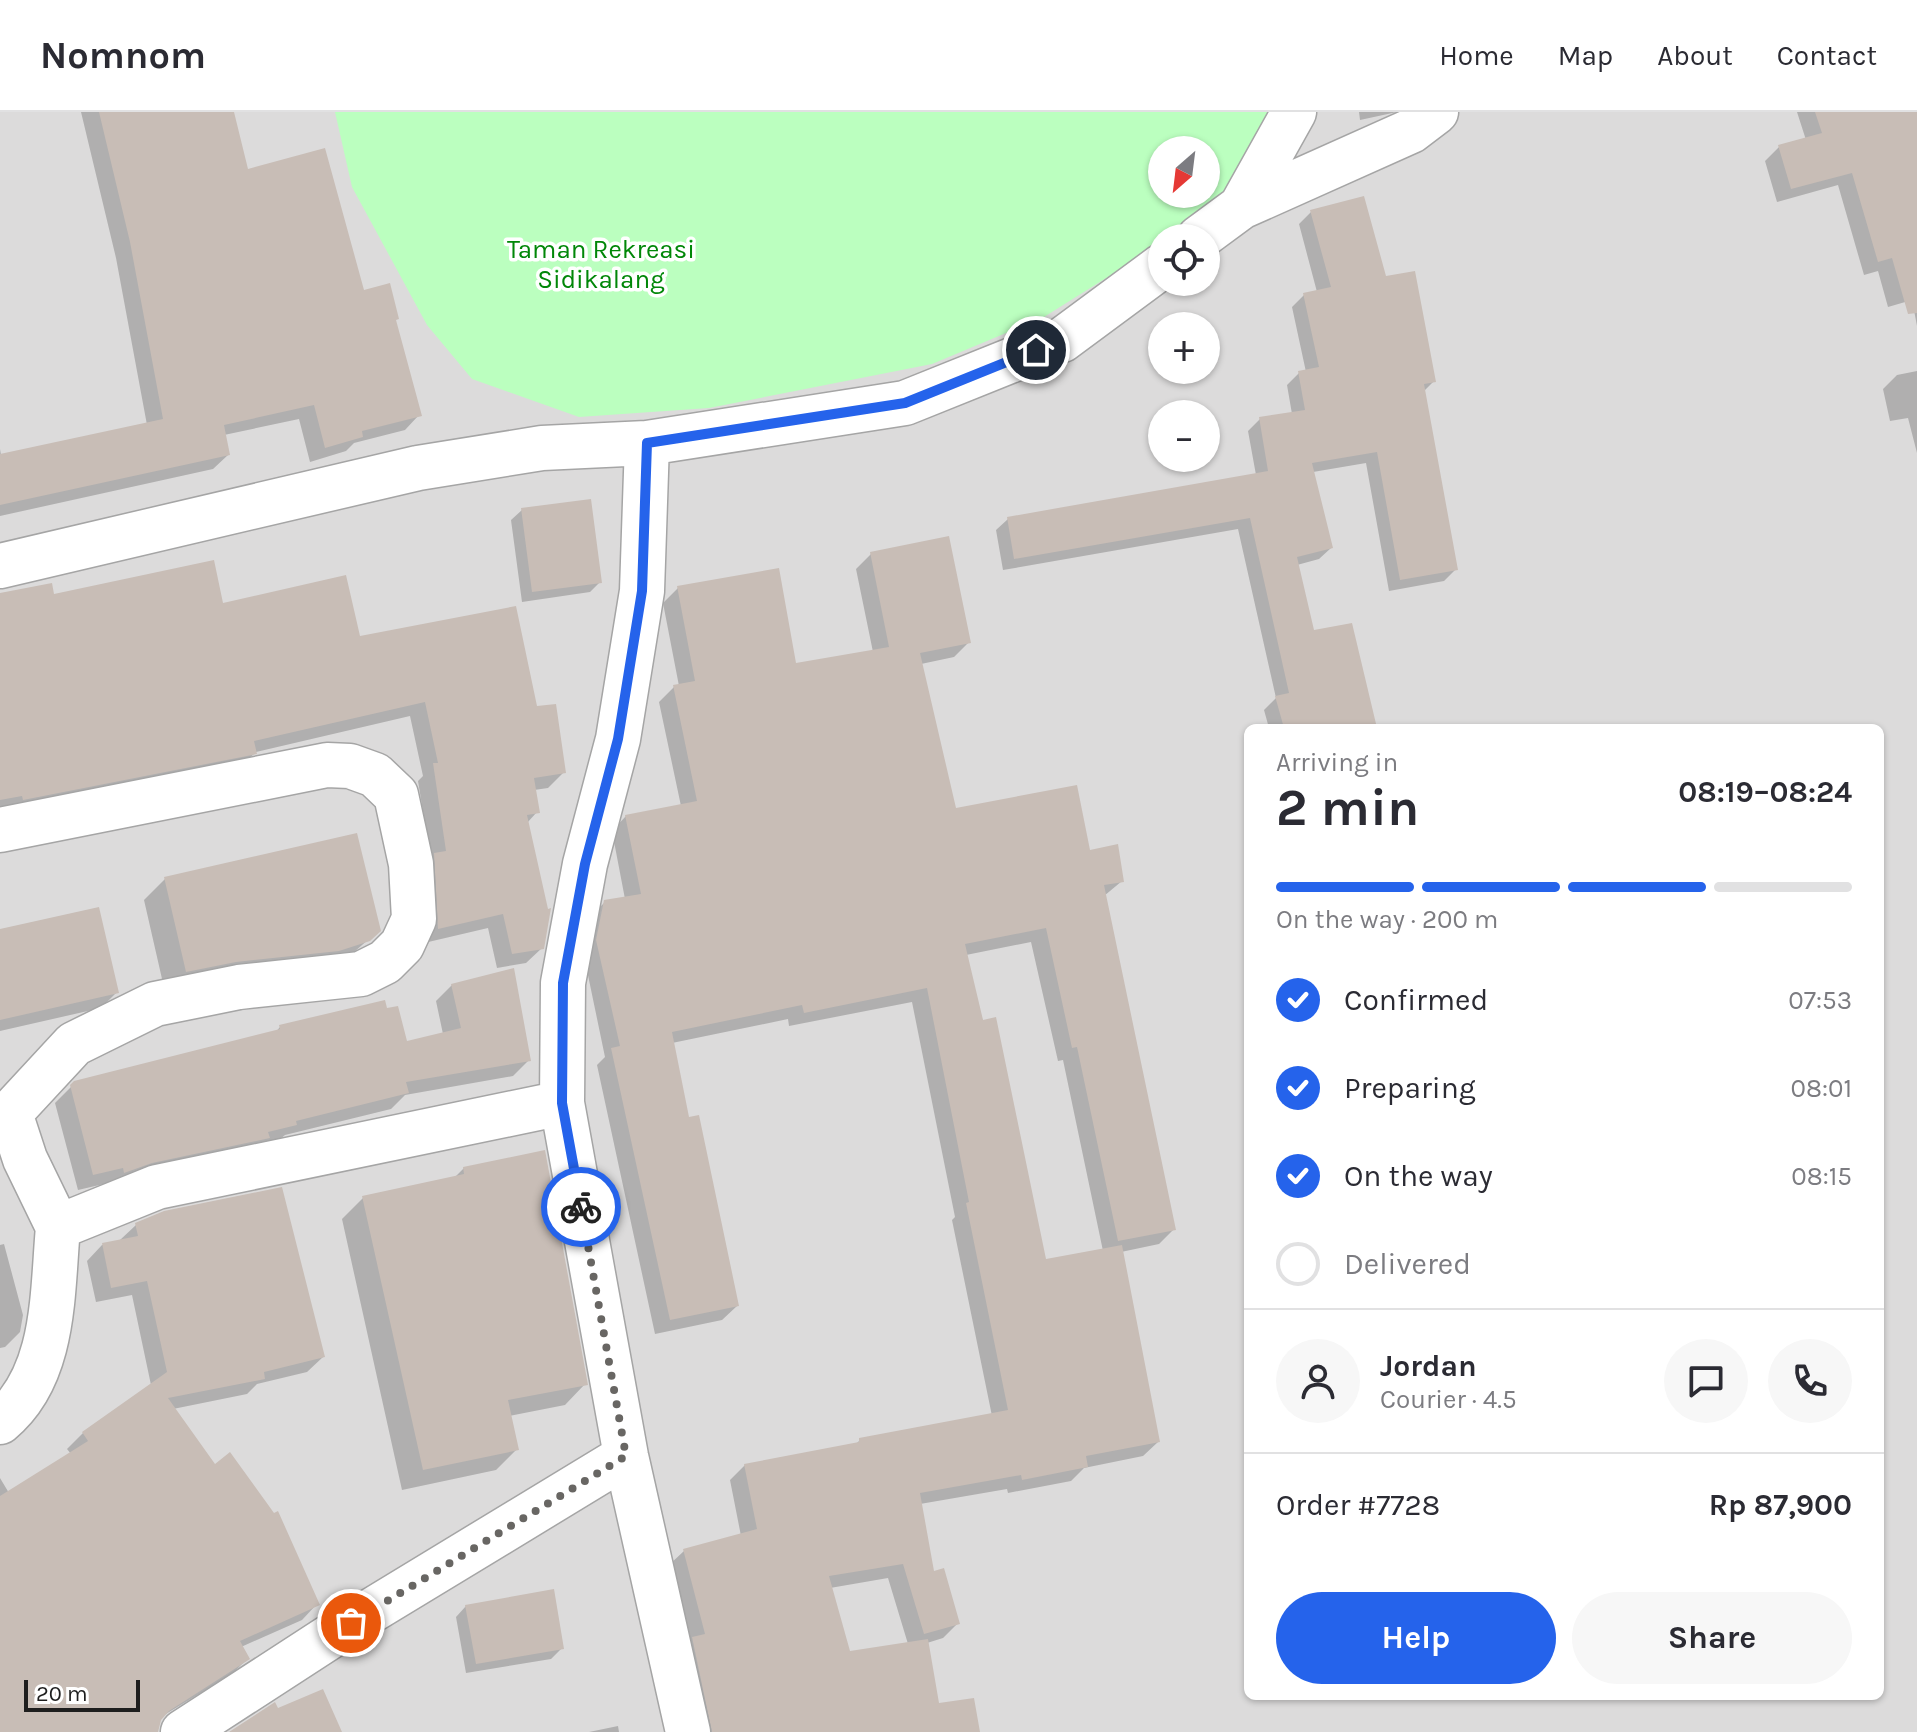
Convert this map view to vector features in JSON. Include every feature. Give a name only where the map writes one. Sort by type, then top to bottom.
[{"type":"street","points":[[1241,207],[1294,112]]},
{"type":"street","points":[[1218,224],[1241,207],[1411,131],[1436,112]]},
{"type":"street","points":[[0,566],[418,468],[542,448],[647,443],[905,403],[1062,340],[1148,276]]},
{"type":"street","points":[[647,443],[642,591],[618,739],[585,864],[563,983],[562,1103],[626,1456],[688,1732]]},
{"type":"street","points":[[0,830],[327,765],[350,766],[375,775],[396,795],[411,864],[414,919],[402,945],[385,962],[361,974],[239,987],[155,1004],[74,1044],[5,1109],[58,1227],[50,1318],[40,1367],[15,1410],[0,1422]]},
{"type":"street","points":[[58,1227],[157,1187],[562,1103]]},
{"type":"street","points":[[183,1732],[351,1623],[626,1456]]},
{"type":"shaded area","points":[[0,112],[1917,112],[1917,1732],[0,1732]]},
{"type":"green space","name":"Taman Rekreasi Sidikalang","points":[[335,112],[1291,112],[1241,185],[1220,201],[1220,136],[1148,136],[1148,208],[1210,208],[1188,224],[1148,224],[1148,252],[1044,317],[932,364],[709,408],[579,417],[472,379],[427,325],[352,187]]},
{"type":"building","points":[[99,112],[234,112],[248,169],[325,148],[364,290],[390,283],[399,319],[396,320],[422,416],[362,431],[363,437],[325,448],[314,405],[224,425],[230,455],[0,505],[0,454],[163,419],[130,242]]},
{"type":"building","points":[[1815,112],[1917,112],[1917,313],[1908,314],[1892,258],[1878,262],[1852,173],[1791,189],[1778,145],[1822,133]]},
{"type":"building","points":[[1364,196],[1386,276],[1415,271],[1436,382],[1424,384],[1458,570],[1400,580],[1377,452],[1312,463],[1333,548],[1297,557],[1314,630],[1352,623],[1376,724],[1283,724],[1275,696],[1289,693],[1250,518],[1014,559],[1007,517],[1268,471],[1259,417],[1305,410],[1298,371],[1319,367],[1303,293],[1331,287],[1310,210]]},
{"type":"building","points":[[591,499],[602,583],[532,592],[521,508]]},
{"type":"building","points":[[949,536],[971,643],[920,653],[956,808],[1077,785],[1090,850],[1118,844],[1124,882],[1104,885],[1176,1230],[1118,1241],[1077,1047],[1072,1048],[1046,928],[965,944],[983,1020],[996,1017],[1046,1259],[1122,1245],[1160,1442],[1086,1456],[1088,1467],[1022,1480],[1021,1475],[920,1493],[934,1571],[944,1568],[960,1624],[924,1634],[903,1564],[829,1576],[850,1651],[928,1639],[939,1703],[974,1698],[980,1732],[712,1732],[692,1637],[705,1634],[683,1549],[757,1529],[744,1464],[859,1442],[859,1438],[1008,1410],[927,988],[804,1013],[802,1005],[672,1032],[689,1117],[699,1115],[739,1306],[670,1320],[611,1048],[620,1046],[596,940],[604,900],[641,894],[625,815],[697,801],[673,685],[695,681],[677,586],[779,568],[796,663],[889,647],[870,552]]},
{"type":"building","points":[[214,560],[223,603],[346,575],[360,636],[516,606],[537,706],[556,704],[566,773],[534,778],[540,813],[527,815],[548,909],[551,908],[544,949],[512,954],[503,914],[438,929],[434,853],[446,851],[433,763],[438,763],[425,702],[254,741],[257,754],[23,800],[22,796],[0,800],[0,593],[52,583],[54,594]]},
{"type":"building","points":[[357,833],[381,931],[370,941],[339,951],[236,962],[186,972],[164,877]]},
{"type":"building","points":[[99,907],[119,993],[0,1020],[0,929]]},
{"type":"building","points":[[514,968],[531,1061],[406,1082],[409,1093],[296,1121],[297,1125],[268,1132],[270,1138],[152,1163],[124,1173],[123,1168],[93,1175],[70,1085],[74,1081],[280,1029],[279,1025],[385,1000],[387,1008],[398,1006],[407,1041],[461,1028],[451,984]]},
{"type":"building","points":[[545,1150],[588,1385],[508,1400],[519,1450],[423,1470],[362,1196],[464,1174],[463,1167]]},
{"type":"building","points":[[282,1187],[325,1357],[264,1372],[265,1379],[168,1398],[215,1464],[230,1452],[274,1513],[278,1511],[320,1605],[240,1641],[250,1659],[169,1711],[161,1720],[158,1732],[0,1732],[0,1496],[88,1441],[82,1432],[167,1372],[147,1281],[111,1288],[102,1243],[138,1236],[135,1223],[164,1211]]},
{"type":"building","points":[[554,1589],[564,1649],[476,1664],[465,1605]]},
{"type":"building","points":[[323,1689],[342,1732],[229,1732],[275,1702],[278,1708]]},
{"type":"way so far","points":[[351,1623],[626,1456],[581,1207]]},
{"type":"route","points":[[581,1207],[562,1103],[563,983],[585,864],[618,739],[642,591],[647,443],[905,403],[1036,350]]}]
